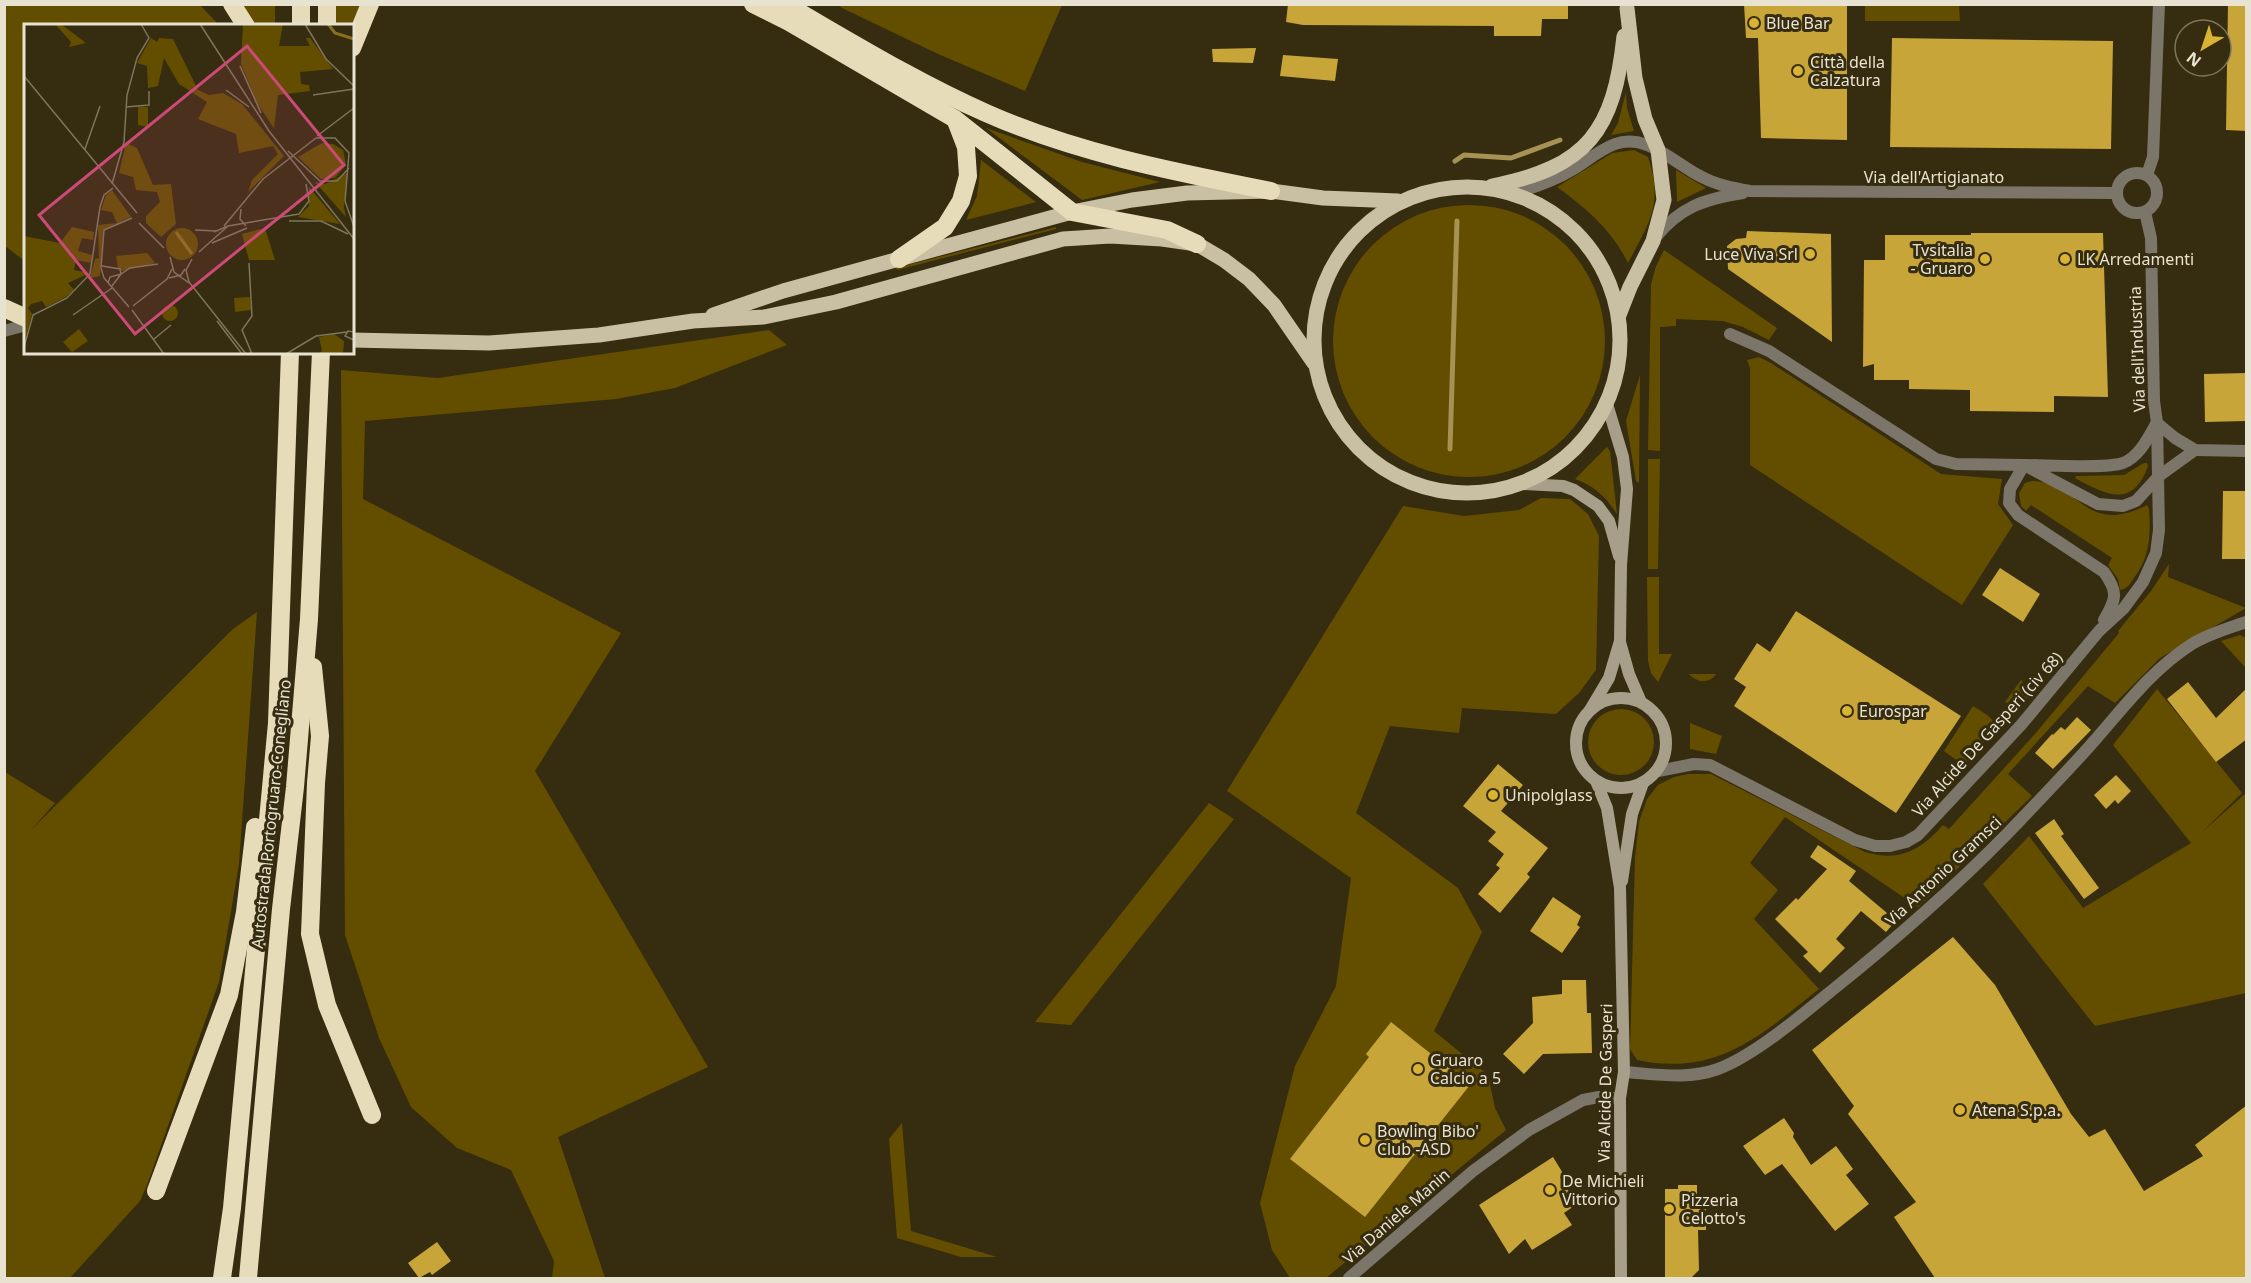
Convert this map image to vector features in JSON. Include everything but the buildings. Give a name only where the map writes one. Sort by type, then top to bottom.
[{"type":"highway","points":[[232,4],[245,24]]},
{"type":"highway","points":[[301,4],[301,24]]},
{"type":"highway","points":[[327,4],[327,24]]},
{"type":"highway","points":[[354,43],[370,4]]},
{"type":"highway","points":[[753,4],[789,22],[955,119],[1072,212],[1167,230],[1197,244]]},
{"type":"highway","points":[[785,4],[927,85],[987,114],[1063,141],[1170,171],[1271,190]]},
{"type":"highway","points":[[899,259],[945,226],[961,201],[968,176],[966,147],[955,119]]},
{"type":"highway","points":[[4,308],[24,317]]},
{"type":"highway","name":"Autostrada Portogruaro-Conegliano","points":[[222,1278],[233,1197],[277,723],[289,354]]},
{"type":"highway","name":"Autostrada Portogruaro-Conegliano","points":[[248,1278],[309,619],[321,354]]},
{"type":"highway","points":[[309,619],[320,735],[315,783],[310,934],[327,1005],[372,1115]]},
{"type":"highway","points":[[156,1191],[200,1079],[229,995],[245,912],[258,807],[277,723]]},
{"type":"main road","points":[[1618,315],[1653,241],[1665,200],[1658,150],[1645,119],[1635,78],[1627,6]]},
{"type":"main road","points":[[1483,187],[1513,194],[1551,212],[1583,240],[1606,275],[1618,315],[1621,338],[1620,360],[1607,404],[1593,430],[1573,452],[1549,471],[1522,484],[1484,494],[1445,493],[1407,482],[1373,462],[1345,435],[1325,401],[1314,363],[1313,333],[1327,275],[1342,250],[1362,227],[1385,209],[1400,201],[1441,188],[1483,187],[1542,173],[1566,161],[1581,149],[1598,132],[1611,106],[1621,58],[1627,6]]},
{"type":"main road","points":[[693,321],[783,291],[899,259],[1072,212],[1132,200],[1187,192],[1271,190],[1323,198],[1400,201]]},
{"type":"main road","points":[[354,340],[489,343],[599,335],[693,321],[764,317],[836,302],[1063,239],[1110,236],[1197,244],[1224,260],[1249,279],[1274,305],[1314,363]]},
{"type":"main road","points":[[1590,710],[1609,699],[1630,699],[1641,702],[1655,713],[1664,728],[1667,746],[1658,771],[1643,783],[1624,789],[1614,788],[1596,781],[1580,763],[1577,752],[1578,730],[1609,678],[1620,641],[1621,565],[1627,489],[1623,457],[1607,404]]},
{"type":"main road","points":[[1522,484],[1563,486],[1574,490],[1598,506],[1609,520],[1621,565]]},
{"type":"main road","points":[[1620,641],[1629,674],[1641,702]]},
{"type":"main road","name":"Via Alcide De Gasperi","points":[[1596,781],[1607,808],[1620,888],[1624,1072],[1620,1098],[1621,1278]]},
{"type":"main road","name":"Via Alcide De Gasperi","points":[[1620,888],[1632,814],[1643,783]]},
{"type":"street","points":[[2147,175],[2153,157],[2159,4]]},
{"type":"street","points":[[1513,194],[1560,176],[1597,152],[1617,143],[1636,142],[1658,150],[1700,177],[1719,185],[1750,191]]},
{"type":"street","points":[[2133,173],[2147,175],[2152,179],[2158,191],[2155,204],[2145,212],[2133,213],[2122,206],[2117,193],[2118,187],[2127,176],[2133,173]]},
{"type":"street","points":[[1653,241],[1668,222],[1693,205],[1717,197],[1750,191]]},
{"type":"street","name":"Via dell'Artigianato","points":[[1750,191],[2117,193]]},
{"type":"street","name":"Via dell'Industria","points":[[2145,212],[2151,238],[2154,401],[2157,423],[2175,438],[2195,450]]},
{"type":"street","points":[[4,331],[24,326]]},
{"type":"street","points":[[1730,334],[1769,351],[1936,459],[1956,464],[2107,465],[2124,463],[2137,453],[2157,423]]},
{"type":"street","name":"Via Alcide De Gasperi (civ 68)","points":[[1658,771],[1694,764],[1710,765],[1855,840],[1875,846],[1890,846],[1906,842],[1929,825],[2021,725],[2099,630],[2124,608],[2143,582],[2156,553],[2159,530],[2157,423]]},
{"type":"street","points":[[2024,465],[2098,504],[2114,507],[2136,501],[2159,476],[2195,450],[2247,451]]},
{"type":"street","name":"Via Alcide De Gasperi (civ 68)","points":[[2024,465],[2010,489],[2009,503],[2013,510],[2104,572],[2112,584],[2115,601],[2099,630]]},
{"type":"street","name":"Via Antonio Gramsci","points":[[1624,1072],[1678,1076],[1703,1074],[1721,1068],[1748,1054],[1809,1010],[1883,949],[2005,836],[2096,740],[2139,688],[2159,670],[2193,643],[2247,622]]},
{"type":"street","name":"Via Daniele Manin","points":[[1349,1278],[1473,1171],[1529,1130],[1583,1100],[1599,1097],[1620,1098]]},
{"type":"shaded area","points":[[841,4],[1062,5],[1025,91],[938,54],[840,7]]},
{"type":"shaded area","points":[[4,5],[200,5],[218,24],[24,24],[24,260],[5,246]]},
{"type":"shaded area","points":[[240,5],[275,5],[275,24],[252,24]]},
{"type":"shaded area","points":[[335,5],[362,5],[352,24],[335,24]]},
{"type":"shaded area","points":[[1865,5],[1959,5],[1960,21],[1865,21]]},
{"type":"shaded area","points":[[1626,92],[1627,108],[1634,131],[1611,135],[1618,123]]},
{"type":"shaded area","points":[[986,128],[1082,162],[1160,182],[1082,200]]},
{"type":"shaded area","points":[[1634,150],[1648,157],[1655,188],[1652,213],[1628,263],[1606,230],[1578,203],[1557,187],[1612,153]]},
{"type":"shaded area","points":[[981,160],[1036,202],[966,220],[977,196]]},
{"type":"shaded area","points":[[1676,170],[1706,188],[1677,202]]},
{"type":"shaded area","points":[[1456,205],[1482,205],[1509,210],[1533,221],[1556,236],[1574,254],[1589,277],[1600,301],[1605,341],[1603,368],[1595,393],[1574,428],[1556,446],[1533,461],[1509,472],[1482,477],[1456,477],[1429,472],[1405,461],[1382,446],[1364,428],[1349,405],[1338,381],[1333,354],[1333,328],[1338,301],[1349,277],[1364,254],[1382,236],[1405,221],[1429,210]]},
{"type":"shaded area","points":[[1056,227],[1056,229],[897,270],[896,268]]},
{"type":"shaded area","points":[[1664,250],[1777,328],[1769,340],[1743,327],[1723,321],[1676,319],[1676,326],[1660,327],[1660,451],[1648,450],[1651,284]]},
{"type":"shaded area","points":[[769,330],[787,345],[675,388],[616,399],[365,421],[363,499],[621,633],[535,771],[708,1067],[558,1137],[605,1278],[552,1278],[554,1261],[511,1170],[457,1148],[411,1107],[379,1038],[345,935],[341,370],[438,378]]},
{"type":"shaded area","points":[[1759,357],[1941,474],[2002,479],[1998,504],[2013,525],[1962,605],[1750,465],[1750,368],[1747,360]]},
{"type":"shaded area","points":[[1640,375],[1639,483],[1636,481],[1626,421]]},
{"type":"shaded area","points":[[1607,447],[1610,451],[1617,514],[1599,493],[1575,479]]},
{"type":"shaded area","points":[[1648,459],[1660,459],[1658,569],[1648,569]]},
{"type":"shaded area","points":[[2144,463],[2148,466],[2142,480],[2126,493],[2108,493],[2075,478],[2076,476],[2124,475]]},
{"type":"shaded area","points":[[2032,481],[2062,490],[2096,512],[2109,515],[2126,513],[2147,505],[2150,527],[2146,554],[2139,570],[2125,589],[2120,590],[2118,579],[2108,565],[2112,558],[2031,505],[2026,511],[2021,506],[2019,493],[2025,483]]},
{"type":"shaded area","points":[[1541,498],[1570,499],[1588,514],[1599,536],[1596,670],[1579,693],[1556,714],[1462,708],[1459,733],[1390,726],[1356,813],[1458,888],[1482,932],[1434,1031],[1488,1075],[1495,1108],[1506,1130],[1326,1278],[1290,1278],[1272,1250],[1260,1203],[1295,1066],[1336,986],[1351,878],[1227,791],[1403,506],[1464,516],[1519,510]]},
{"type":"shaded area","points":[[2169,564],[2168,577],[2246,608],[2160,658],[2115,703],[2088,686],[2008,774],[2032,796],[1918,907],[1785,817],[1750,863],[1778,890],[1754,919],[1819,989],[1757,1036],[1714,1057],[1691,1063],[1665,1064],[1637,1060],[1630,1049],[1635,857],[1639,822],[1647,799],[1658,785],[1674,777],[1688,774],[1711,774],[1865,852],[1888,856],[1908,852],[1926,842],[1943,825],[1949,829],[2035,734],[2119,633],[2118,631],[2151,591]]},
{"type":"shaded area","points":[[1647,577],[1659,577],[1659,654],[1672,654],[1658,682],[1651,673],[1648,661]]},
{"type":"shaded area","points":[[257,612],[239,864],[219,982],[147,1185],[140,1201],[70,1278],[5,1278],[5,772],[55,803],[31,830],[233,629]]},
{"type":"shaded area","points":[[2240,635],[2246,638],[2246,668],[2221,641]]},
{"type":"shaded area","points":[[1689,674],[1716,674],[1703,681]]},
{"type":"shaded area","points":[[2021,680],[2028,689],[2028,697],[2023,705],[2015,706],[2005,702]]},
{"type":"shaded area","points":[[2157,689],[2242,793],[2201,833],[2246,793],[2246,993],[2095,1026],[1983,884],[2029,836],[2083,908],[2191,843],[2113,745]]},
{"type":"shaded area","points":[[1973,706],[1994,722],[1995,731],[1963,765],[1944,751]]},
{"type":"shaded area","points":[[1621,709],[1633,712],[1644,719],[1651,730],[1654,742],[1651,754],[1644,765],[1633,772],[1621,775],[1609,772],[1598,765],[1591,754],[1588,742],[1591,730],[1598,719],[1609,712]]},
{"type":"shaded area","points":[[1690,723],[1722,736],[1716,754],[1690,749]]},
{"type":"shaded area","points":[[1209,803],[1234,819],[1071,1025],[1035,1022]]},
{"type":"shaded area","points":[[902,1123],[911,1231],[997,1257],[961,1257],[897,1238],[889,1139]]},
{"type":"waterway","points":[[1455,161],[1464,155],[1511,158],[1560,140]]},
{"type":"waterway","points":[[1450,449],[1457,221]]},
{"type":"place","name":"Blue Bar","points":[[1754,23]]},
{"type":"place","name":"Città della Calzatura","points":[[1798,71]]},
{"type":"place","name":"Luce Viva Srl","points":[[1810,254]]},
{"type":"place","name":"Tvsitalia - Gruaro","points":[[1985,259]]},
{"type":"place","name":"LK Arredamenti","points":[[2065,259]]},
{"type":"place","name":"Eurospar","points":[[1847,711]]},
{"type":"place","name":"Unipolglass","points":[[1493,795]]},
{"type":"place","name":"Gruaro Calcio a 5","points":[[1418,1069]]},
{"type":"place","name":"Atena S.p.a.","points":[[1960,1110]]},
{"type":"place","name":"Bowling Bibo' Club -ASD","points":[[1365,1140]]},
{"type":"place","name":"De Michieli Vittorio","points":[[1550,1190]]},
{"type":"place","name":"Pizzeria Celotto's","points":[[1669,1209]]}]
